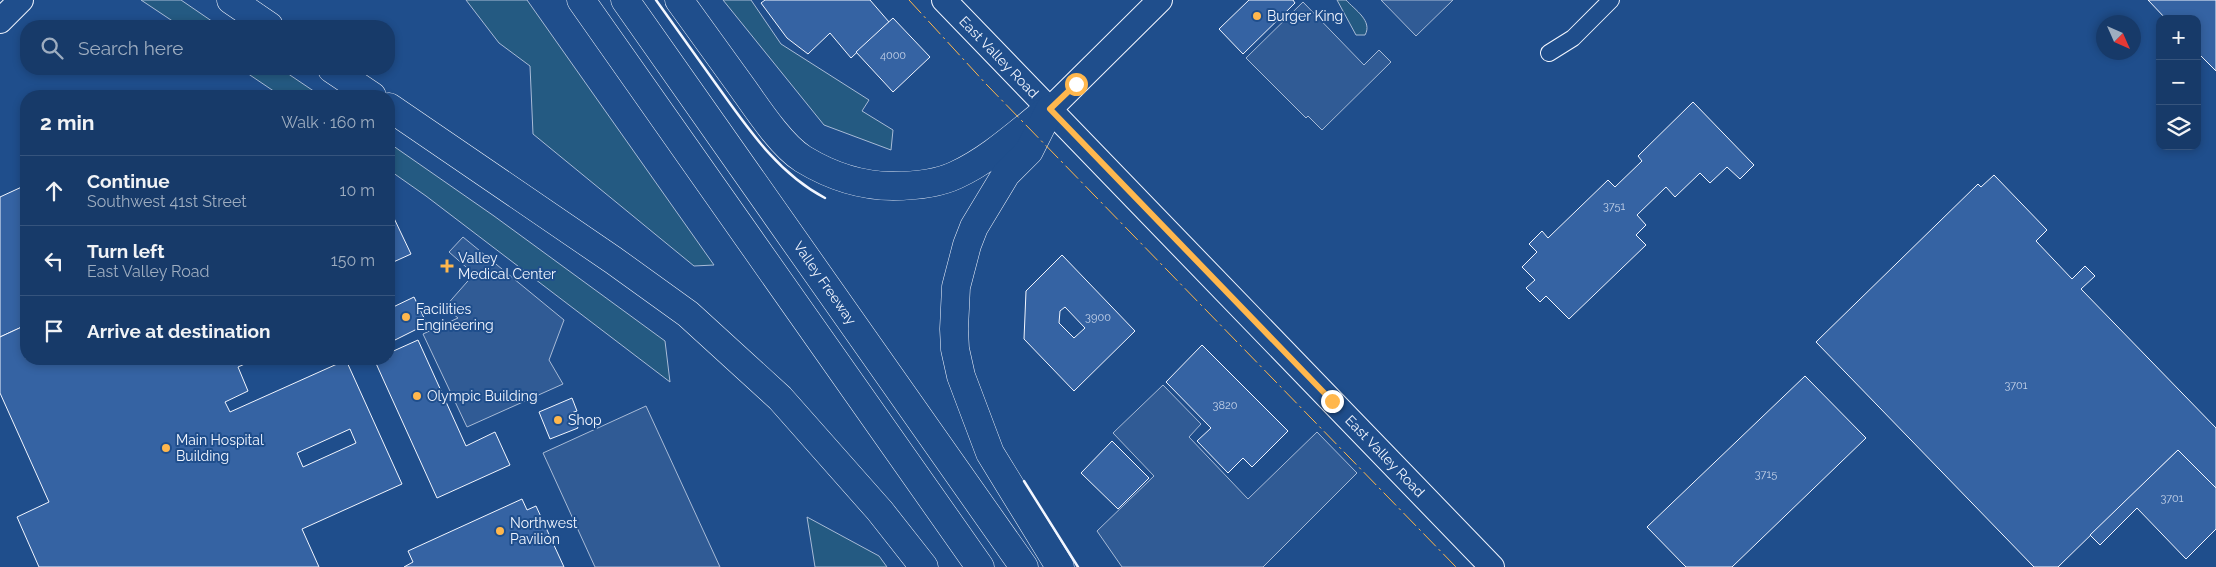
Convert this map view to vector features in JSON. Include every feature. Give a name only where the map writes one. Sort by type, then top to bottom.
[{"type":"highway","points":[[231,0],[260,20]]},
{"type":"highway","points":[[563,0],[960,567]]},
{"type":"highway","points":[[581,0],[980,567]]},
{"type":"highway","name":"Valley Freeway","points":[[625,0],[1024,567]]},
{"type":"highway","points":[[680,0],[765,120],[783,140],[802,158],[843,179],[871,186],[911,186],[956,175],[988,155],[1050,109]]},
{"type":"highway","points":[[341,75],[363,90]]},
{"type":"highway","points":[[1050,109],[1029,151],[1006,174],[966,244],[956,287],[954,329],[955,349],[961,376],[990,453],[1060,567]]},
{"type":"highway","points":[[395,112],[613,260],[688,314],[780,398],[880,511],[924,567]]},
{"type":"street","points":[[0,20],[21,0]]},
{"type":"street","name":"East Valley Road","points":[[944,0],[1492,567]]},
{"type":"street","points":[[1050,109],[1160,0]]},
{"type":"street","points":[[1549,53],[1573,38],[1611,0]]},
{"type":"shaded area","points":[[141,0],[181,0],[210,20],[171,20]]},
{"type":"shaded area","points":[[466,0],[527,0],[714,265],[694,266],[533,134],[530,66],[499,43]]},
{"type":"shaded area","points":[[723,0],[751,0],[781,44],[869,100],[862,111],[893,130],[891,150],[824,125]]},
{"type":"shaded area","points":[[1337,0],[1346,0],[1362,16],[1367,25],[1365,35],[1356,35]]},
{"type":"shaded area","points":[[1381,0],[1453,0],[1416,36]]},
{"type":"shaded area","points":[[1303,2],[1364,65],[1379,50],[1391,62],[1322,130],[1308,116],[1306,118],[1246,58]]},
{"type":"shaded area","points":[[250,75],[290,75],[312,90],[272,90]]},
{"type":"shaded area","points":[[395,147],[494,216],[665,341],[670,382],[395,174]]},
{"type":"shaded area","points":[[463,237],[564,320],[549,360],[563,384],[467,427],[423,334],[458,318],[445,307],[474,274],[449,252]]},
{"type":"shaded area","points":[[1163,385],[1201,424],[1189,437],[1248,499],[1317,432],[1357,473],[1263,567],[1122,567],[1097,531],[1154,476],[1113,433]]},
{"type":"shaded area","points":[[646,406],[720,567],[595,567],[543,453]]},
{"type":"shaded area","points":[[807,517],[879,556],[887,567],[815,567]]},
{"type":"building","points":[[765,0],[870,0],[889,22],[851,58],[830,33],[808,54],[787,38],[761,3]]},
{"type":"building","name":"Burger King","points":[[1249,0],[1293,0],[1295,3],[1243,54],[1219,29]]},
{"type":"building","points":[[2148,0],[2216,0],[2216,71],[2201,56],[2201,15],[2162,15]]},
{"type":"building","points":[[893,18],[930,57],[893,92],[856,52]]},
{"type":"building","points":[[1693,102],[1754,165],[1740,179],[1727,167],[1710,183],[1700,173],[1675,197],[1666,187],[1637,215],[1646,225],[1636,235],[1646,245],[1569,319],[1546,296],[1540,302],[1526,288],[1535,280],[1522,267],[1537,252],[1529,244],[1542,231],[1548,238],[1608,180],[1615,187],[1642,161],[1638,156]]},
{"type":"building","points":[[1994,175],[2047,230],[2036,241],[2072,279],[2085,266],[2095,276],[2081,289],[2216,428],[2216,488],[2178,450],[2058,567],[2034,567],[1816,342],[1978,184],[1981,187]]},
{"type":"building","points":[[20,188],[20,328],[0,337],[0,197]]},
{"type":"building","points":[[395,220],[411,254],[395,261]]},
{"type":"building","points":[[1062,255],[1135,331],[1074,391],[1024,339],[1026,291]],"holes":[[[1065,307],[1085,328],[1074,338],[1059,323],[1060,311]]]},
{"type":"building","name":"Facilities Engineering","points":[[414,297],[427,324],[395,340],[395,306]]},
{"type":"building","name":"Main Hospital Building","points":[[20,328],[20,365],[242,365],[238,367],[248,391],[225,402],[230,412],[335,365],[348,365],[402,484],[302,529],[319,567],[39,567],[17,517],[49,502],[0,393],[0,337]],"holes":[[[350,429],[356,443],[303,467],[297,453]]]},
{"type":"building","name":"Olympic Building","points":[[418,340],[466,446],[495,432],[510,465],[437,498],[377,365],[395,365],[395,350]]},
{"type":"building","points":[[1202,345],[1288,431],[1252,467],[1243,458],[1228,473],[1197,441],[1211,428],[1166,382]]},
{"type":"building","points":[[1805,376],[1866,438],[1732,567],[1686,567],[1647,527]]},
{"type":"building","name":"Shop","points":[[572,398],[577,411],[571,413],[578,428],[550,439],[539,412]]},
{"type":"building","points":[[1112,441],[1149,478],[1118,509],[1081,473]]},
{"type":"building","points":[[2178,450],[2216,488],[2216,529],[2186,559],[2137,508],[2100,545],[2090,535]]},
{"type":"building","name":"Northwest Pavilion","points":[[522,499],[527,510],[536,506],[564,567],[404,567],[413,562],[408,551]]},
{"type":"wall","points":[[656,0],[764,148],[792,176],[825,198]]},
{"type":"wall","points":[[1024,481],[1078,567]]},
{"type":"power","points":[[909,0],[987,85],[1456,567]]},
{"type":"place","name":"Burger King","points":[[1257,16]]},
{"type":"place","name":"Valley Medical Center","points":[[447,266]]},
{"type":"place","name":"Facilities Engineering","points":[[406,317]]},
{"type":"place","name":"Olympic Building","points":[[417,396]]},
{"type":"place","name":"Shop","points":[[558,420]]},
{"type":"place","name":"Main Hospital Building","points":[[166,448]]},
{"type":"place","name":"Northwest Pavilion","points":[[500,531]]},
{"type":"route","points":[[1076,84],[1050,109],[1332,401]]}]
